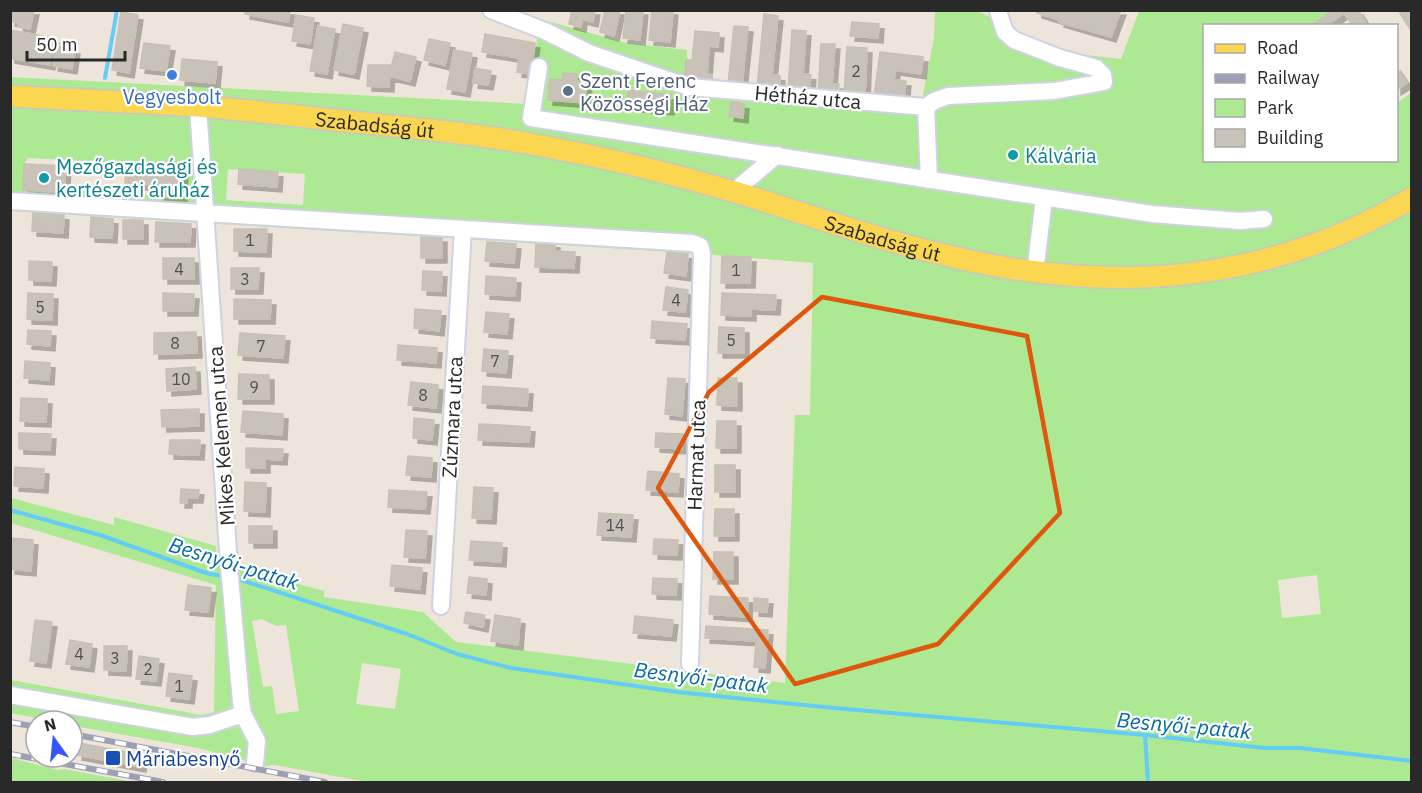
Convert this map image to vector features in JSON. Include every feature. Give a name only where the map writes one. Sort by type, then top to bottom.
[{"type":"main road","name":"Szabadság út","points":[[10,96],[198,106],[463,133],[603,158],[733,192],[910,246],[987,265],[1035,273],[1096,278],[1189,274],[1243,265],[1300,250],[1353,230],[1412,198]]},
{"type":"street","name":"Hétház utca","points":[[491,10],[545,30],[597,56],[689,87],[926,107]]},
{"type":"street","points":[[929,180],[926,107],[934,101],[948,96],[1053,91],[1104,82],[1103,75],[1096,68],[1060,58],[1010,37],[1002,24],[998,11]]},
{"type":"street","points":[[539,67],[531,118],[1152,214],[1240,221],[1264,219]]},
{"type":"street","name":"Mikes Kelemen utca","points":[[198,106],[229,566],[243,714],[257,741],[255,763]]},
{"type":"street","points":[[733,192],[777,155]]},
{"type":"street","points":[[1035,273],[1044,198]]},
{"type":"street","points":[[11,207],[206,213],[464,229]]},
{"type":"street","name":"Harmat utca","points":[[464,229],[692,243],[700,246],[702,254],[690,664]]},
{"type":"street","name":"Zúzmara utca","points":[[441,606],[464,229]]},
{"type":"street","points":[[10,695],[193,727],[210,725],[243,714]]},
{"type":"highlighted area","points":[[822,297],[1027,336],[1060,513],[938,644],[795,684],[658,488],[709,392]]},
{"type":"green space","points":[[935,11],[977,11],[990,17],[999,28],[1069,53],[1121,59],[1139,11],[1333,11],[1313,24],[1203,24],[1203,162],[1398,162],[1398,102],[1411,93],[1411,190],[1302,243],[1173,268],[1059,267],[1059,285],[1101,288],[1164,286],[1238,276],[1310,258],[1345,245],[1411,211],[1411,782],[367,782],[275,765],[265,766],[198,748],[84,728],[84,709],[24,709],[24,716],[11,713],[11,680],[202,715],[214,712],[216,585],[11,523],[11,498],[114,525],[114,517],[216,546],[217,562],[324,591],[324,597],[423,612],[456,642],[785,683],[795,415],[810,415],[813,263],[690,253],[11,211],[10,77],[528,104],[540,19],[626,43],[687,50],[688,82],[922,100],[934,38]],"holes":[[[28,158],[183,166],[182,197],[64,190],[64,193],[23,190],[24,164]],[[228,169],[305,174],[303,205],[226,200]],[[1317,575],[1321,614],[1282,618],[1278,580]],[[262,619],[276,626],[286,625],[299,711],[276,714],[272,686],[263,687],[252,621]],[[362,663],[401,669],[395,709],[356,704]]]},
{"type":"green space","points":[[11,758],[24,761],[24,769],[64,769],[133,782],[11,782]]},
{"type":"building","points":[[13,10],[34,10],[30,29],[18,27],[19,23],[10,21]]},
{"type":"building","points":[[246,10],[290,10],[288,22],[245,14]]},
{"type":"building","points":[[572,10],[595,10],[593,22],[582,19],[581,27],[569,24]]},
{"type":"building","points":[[605,10],[620,10],[614,36],[600,32]]},
{"type":"building","points":[[626,10],[643,10],[640,40],[623,38]]},
{"type":"building","points":[[652,10],[673,10],[670,42],[649,40]]},
{"type":"building","points":[[1037,10],[1121,10],[1111,37],[1059,22],[1060,20],[1037,13]]},
{"type":"building","points":[[1333,10],[1358,10],[1367,24],[1352,24],[1344,13],[1329,24],[1314,24]]},
{"type":"building","points":[[1398,10],[1412,10],[1412,32]]},
{"type":"building","points":[[121,12],[138,15],[129,73],[112,70]]},
{"type":"building","points":[[764,14],[778,16],[772,75],[780,76],[779,90],[757,88]]},
{"type":"building","points":[[296,15],[314,18],[310,44],[292,41]]},
{"type":"building","points":[[852,22],[879,24],[878,38],[850,36]]},
{"type":"building","points":[[343,24],[363,28],[354,74],[334,70]]},
{"type":"building","points":[[318,26],[335,29],[327,74],[310,71]]},
{"type":"building","points":[[734,26],[748,27],[742,85],[728,84]]},
{"type":"building","points":[[10,30],[54,38],[50,65],[10,58]]},
{"type":"building","points":[[792,30],[806,31],[803,74],[811,75],[809,91],[788,90]]},
{"type":"building","points":[[695,31],[719,33],[718,47],[709,46],[707,74],[712,75],[711,83],[693,82],[693,77],[685,76],[686,60],[692,60]]},
{"type":"building","points":[[485,34],[535,43],[530,74],[517,72],[519,58],[482,52]]},
{"type":"building","points":[[429,39],[450,43],[445,65],[424,60]]},
{"type":"building","points":[[144,43],[170,46],[166,71],[140,68]]},
{"type":"building","points":[[821,44],[835,44],[832,84],[839,84],[838,95],[818,94]]},
{"type":"building","points":[[56,46],[75,49],[72,69],[53,66]]},
{"type":"building","points":[[847,47],[867,48],[865,95],[844,94]]},
{"type":"building","points":[[454,50],[472,53],[465,92],[447,89]]},
{"type":"building","points":[[395,52],[416,57],[410,81],[389,76]]},
{"type":"building","points":[[880,52],[923,57],[921,74],[895,70],[894,80],[906,81],[904,100],[874,96]]},
{"type":"building","points":[[182,59],[217,62],[215,83],[180,80]]},
{"type":"building","points":[[368,65],[390,65],[389,87],[367,86]]},
{"type":"building","points":[[475,68],[491,71],[488,85],[473,83]]},
{"type":"building","points":[[1398,70],[1407,83],[1398,89]]},
{"type":"building","name":"Szent Ferenc Közösségi Ház","points":[[563,73],[577,74],[577,81],[587,82],[585,103],[548,100],[550,79],[563,80]]},
{"type":"building","points":[[628,90],[671,95],[669,110],[627,106]]},
{"type":"building","points":[[731,102],[744,104],[743,118],[729,116]]},
{"type":"building","points":[[126,163],[183,166],[182,198],[159,197],[160,186],[125,184]]},
{"type":"building","name":"Mezőgazdasági és kertészeti áruház","points":[[24,164],[66,166],[64,193],[23,190]]},
{"type":"building","points":[[239,169],[278,172],[277,187],[238,184]]},
{"type":"building","points":[[33,212],[64,215],[63,233],[32,231]]},
{"type":"building","points":[[91,217],[113,219],[112,238],[90,237]]},
{"type":"building","points":[[123,220],[143,220],[143,239],[123,239]]},
{"type":"building","points":[[156,222],[191,224],[190,242],[155,242]]},
{"type":"building","points":[[234,229],[267,229],[266,252],[234,251]]},
{"type":"building","points":[[421,237],[442,237],[442,258],[421,258]]},
{"type":"building","points":[[487,242],[516,244],[514,263],[485,261]]},
{"type":"building","points":[[536,242],[555,243],[555,251],[575,252],[574,268],[535,267]]},
{"type":"building","points":[[667,252],[688,254],[686,276],[664,273]]},
{"type":"building","points":[[722,256],[751,257],[750,283],[721,283]]},
{"type":"building","points":[[163,258],[194,258],[194,279],[163,279]]},
{"type":"building","points":[[29,261],[52,262],[51,281],[29,280]]},
{"type":"building","points":[[231,268],[259,268],[258,289],[231,289]]},
{"type":"building","points":[[423,271],[442,272],[441,291],[422,290]]},
{"type":"building","points":[[486,276],[516,278],[515,296],[485,294]]},
{"type":"building","points":[[666,287],[688,290],[685,312],[663,310]]},
{"type":"building","points":[[28,293],[53,294],[52,320],[27,319]]},
{"type":"building","points":[[163,293],[194,294],[193,311],[163,311]]},
{"type":"building","points":[[722,293],[776,295],[775,310],[751,309],[751,316],[721,315]]},
{"type":"building","points":[[234,299],[271,300],[270,319],[234,319]]},
{"type":"building","points":[[415,309],[441,311],[439,331],[414,328]]},
{"type":"building","points":[[486,312],[509,314],[507,334],[484,332]]},
{"type":"building","points":[[652,321],[687,324],[685,340],[651,338]]},
{"type":"building","points":[[719,327],[744,328],[744,353],[718,353]]},
{"type":"building","points":[[28,330],[51,331],[50,346],[27,344]]},
{"type":"building","points":[[196,332],[197,353],[154,354],[154,333]]},
{"type":"building","points":[[240,333],[285,336],[283,358],[238,355]]},
{"type":"building","points":[[398,345],[437,348],[436,363],[397,360]]},
{"type":"building","points":[[484,349],[508,351],[506,373],[482,371]]},
{"type":"building","points":[[25,361],[50,363],[49,380],[24,378]]},
{"type":"building","points":[[195,367],[196,389],[167,391],[166,369]]},
{"type":"building","points":[[239,374],[269,375],[269,399],[238,399]]},
{"type":"building","points":[[668,378],[685,379],[682,416],[665,414]]},
{"type":"building","points":[[718,378],[737,378],[737,406],[717,405]]},
{"type":"building","points":[[411,382],[438,385],[436,408],[408,405]]},
{"type":"building","points":[[483,386],[528,389],[527,406],[482,403]]},
{"type":"building","points":[[21,398],[47,399],[46,422],[20,421]]},
{"type":"building","points":[[199,409],[199,426],[162,427],[161,410]]},
{"type":"building","points":[[243,411],[283,414],[282,435],[241,432]]},
{"type":"building","points":[[414,418],[434,420],[432,440],[413,438]]},
{"type":"building","points":[[717,421],[736,421],[736,448],[716,448]]},
{"type":"building","points":[[479,424],[501,425],[500,441],[478,440]]},
{"type":"building","points":[[501,425],[530,427],[529,442],[500,441]]},
{"type":"building","points":[[19,433],[51,434],[50,450],[19,449]]},
{"type":"building","points":[[656,433],[683,434],[682,449],[655,447]]},
{"type":"building","points":[[170,440],[200,440],[199,455],[169,454]]},
{"type":"building","points":[[246,448],[283,449],[282,460],[265,459],[265,468],[246,468]]},
{"type":"building","points":[[408,456],[432,458],[431,477],[406,475]]},
{"type":"building","points":[[715,465],[735,465],[735,492],[715,492]]},
{"type":"building","points":[[15,467],[44,469],[43,488],[14,486]]},
{"type":"building","points":[[648,471],[679,474],[678,492],[646,490]]},
{"type":"building","points":[[245,482],[266,483],[265,512],[244,511]]},
{"type":"building","points":[[474,487],[493,488],[491,519],[472,518]]},
{"type":"building","points":[[181,489],[199,490],[198,498],[187,498],[187,503],[180,503]]},
{"type":"building","points":[[389,490],[427,492],[425,509],[388,507]]},
{"type":"building","points":[[715,509],[734,509],[734,536],[714,536]]},
{"type":"building","points":[[599,513],[633,515],[631,537],[597,535]]},
{"type":"building","points":[[249,526],[272,526],[272,543],[249,543]]},
{"type":"building","points":[[406,530],[427,531],[425,558],[404,557]]},
{"type":"building","points":[[10,538],[33,540],[31,571],[10,569]]},
{"type":"building","points":[[654,539],[678,540],[677,555],[653,554]]},
{"type":"building","points":[[471,541],[502,543],[501,562],[469,560]]},
{"type":"building","points":[[714,552],[733,552],[733,579],[713,579]]},
{"type":"building","points":[[392,565],[422,568],[420,589],[390,586]]},
{"type":"building","points":[[469,577],[487,579],[486,595],[467,593]]},
{"type":"building","points":[[653,578],[677,579],[676,595],[652,594]]},
{"type":"building","points":[[188,585],[211,588],[208,612],[185,610]]},
{"type":"building","points":[[710,596],[748,598],[747,617],[709,614]]},
{"type":"building","points":[[754,598],[768,599],[767,612],[754,611]]},
{"type":"building","points":[[466,612],[485,615],[483,627],[464,623]]},
{"type":"building","points":[[495,615],[520,619],[518,645],[491,641]]},
{"type":"building","points":[[635,616],[673,620],[671,636],[633,633]]},
{"type":"building","points":[[35,620],[52,622],[46,663],[30,661]]},
{"type":"building","points":[[706,626],[768,630],[765,668],[754,667],[756,641],[705,638]]},
{"type":"building","points":[[70,640],[92,644],[89,667],[66,664]]},
{"type":"building","points":[[104,646],[127,646],[126,671],[104,670]]},
{"type":"building","points":[[139,656],[159,659],[156,681],[136,679]]},
{"type":"building","points":[[169,673],[192,676],[189,699],[166,696]]},
{"type":"building","points":[[84,744],[143,755],[141,767],[84,756]]},
{"type":"waterway","points":[[105,78],[117,10]]},
{"type":"waterway","name":"Besnyői-patak","points":[[10,510],[100,535],[209,574],[224,576]]},
{"type":"waterway","name":"Besnyői-patak","points":[[235,578],[407,634],[457,654],[511,668],[677,692],[1264,748],[1300,748],[1412,761]]},
{"type":"waterway","points":[[1145,735],[1148,782]]},
{"type":"railway","points":[[10,722],[24,725]]},
{"type":"railway","points":[[84,736],[325,782]]},
{"type":"railway","points":[[10,754],[163,782]]},
{"type":"place","name":"Vegyesbolt","points":[[172,75]]},
{"type":"place","name":"Szent Ferenc Közösségi Ház","points":[[568,91]]},
{"type":"place","name":"Kálvária","points":[[1013,155]]},
{"type":"place","name":"Mezőgazdasági és kertészeti áruház","points":[[44,178]]},
{"type":"place","name":"Máriabesnyő","points":[[113,758]]}]
